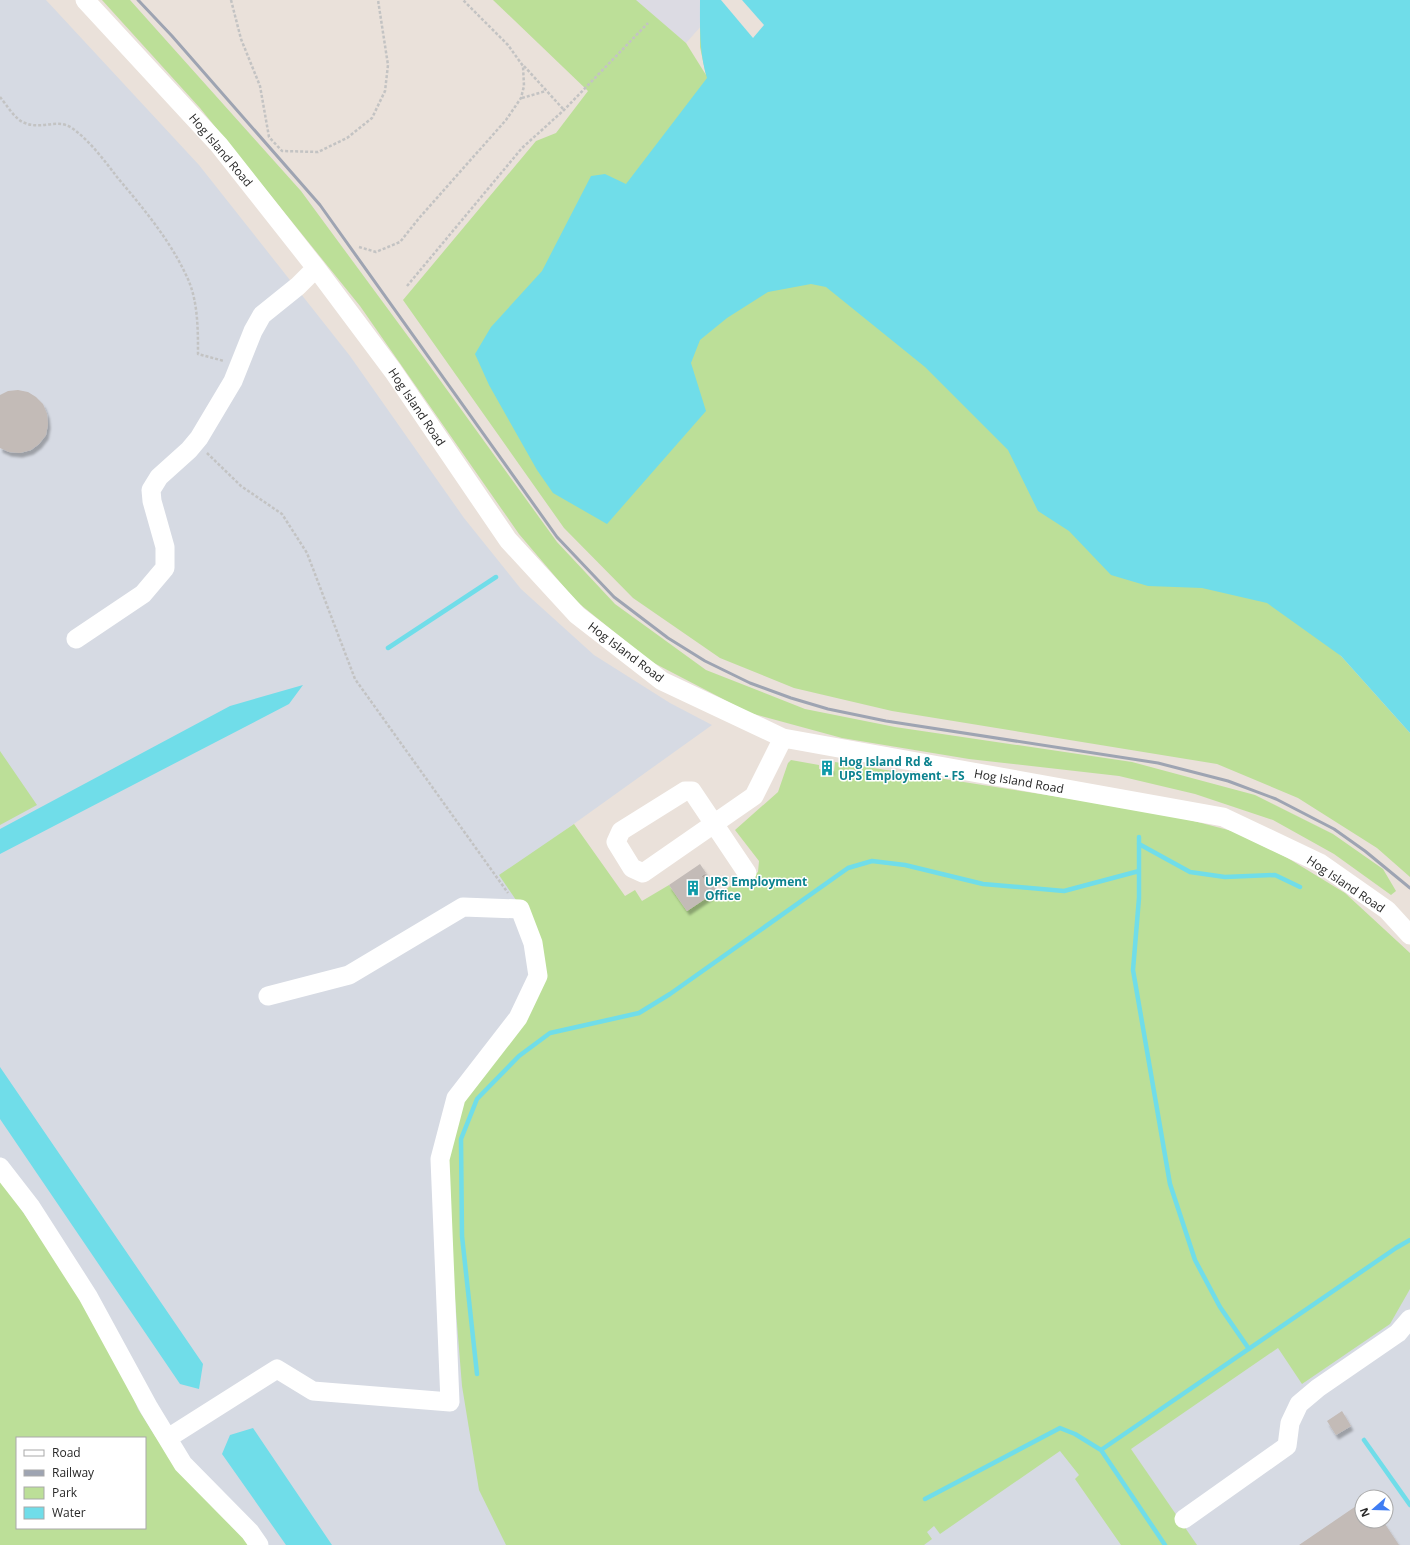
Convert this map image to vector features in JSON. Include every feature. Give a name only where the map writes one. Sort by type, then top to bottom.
[{"type":"street","name":"Hog Island Road","points":[[85,0],[219,146],[316,268],[393,371],[508,540],[577,615],[662,680],[783,738],[1223,817],[1320,863],[1387,910],[1410,935]]},
{"type":"street","points":[[76,639],[143,594],[165,568],[165,547],[152,502],[151,490],[159,477],[196,442],[222,401],[262,315],[298,286],[316,268]]},
{"type":"street","points":[[747,873],[714,823],[692,791],[685,791],[621,831],[616,842],[632,868],[643,873],[714,823],[754,796],[783,738]]},
{"type":"street","points":[[168,1438],[277,1369],[313,1392],[450,1402],[440,1159],[456,1098],[518,1018],[538,976],[533,943],[520,909],[463,907],[349,975],[268,996]]},
{"type":"street","points":[[0,1167],[31,1207],[88,1296],[149,1408],[183,1464],[250,1532],[259,1545]]},
{"type":"street","points":[[1184,1519],[1286,1446],[1290,1423],[1299,1404],[1318,1388],[1398,1333],[1410,1319]]},
{"type":"path","points":[[231,0],[241,39],[260,86],[269,137],[282,151],[318,152],[346,138],[372,118],[385,91],[388,65],[378,0]]},
{"type":"path","points":[[463,0],[508,45],[523,66],[564,110]]},
{"type":"path","points":[[407,286],[522,148],[564,110],[648,22]]},
{"type":"path","points":[[359,247],[376,252],[400,242],[420,217],[506,120],[521,98],[524,86],[523,66]]},
{"type":"path","points":[[521,98],[546,91]]},
{"type":"path","points":[[0,97],[24,123],[33,125],[62,123],[72,128],[92,146],[155,223],[187,277],[194,301],[198,334],[198,354],[239,366]]},
{"type":"path","points":[[196,442],[240,486],[282,514],[307,553],[355,679],[520,909]]},
{"type":"shaded area","points":[[0,0],[46,0],[199,165],[350,356],[464,518],[521,589],[594,655],[670,703],[712,725],[543,846],[645,990],[1410,971],[1410,1545],[0,1545]]},
{"type":"shaded area","points":[[635,0],[701,0],[702,25],[686,43]]},
{"type":"green space","points":[[102,0],[130,0],[301,191],[557,542],[615,604],[706,670],[805,709],[895,727],[1132,762],[1255,795],[1333,834],[1383,869],[1396,891],[1391,895],[1334,854],[1273,820],[1195,794],[1119,776],[969,759],[842,738],[750,713],[650,661],[576,601],[519,534],[360,306],[200,108]]},
{"type":"green space","points":[[493,0],[636,0],[686,43],[706,75],[700,47],[700,0],[1341,656],[1410,733],[1410,877],[1377,848],[1298,798],[1217,764],[892,711],[794,688],[720,658],[633,598],[564,528],[403,300],[536,141],[556,133],[588,91]]},
{"type":"green space","points":[[0,751],[37,805],[0,825]]},
{"type":"green space","points":[[791,760],[819,765],[819,769],[834,771],[835,762],[1163,813],[1232,831],[1286,857],[1345,893],[1410,953],[1410,1289],[1390,1324],[1302,1384],[1278,1348],[1131,1449],[1197,1545],[1121,1545],[1075,1479],[1079,1475],[1060,1451],[940,1534],[934,1526],[927,1532],[932,1539],[924,1545],[506,1545],[479,1490],[462,1386],[446,1186],[452,1126],[473,1083],[533,1006],[531,922],[499,875],[574,824],[625,896],[635,890],[642,901],[669,885],[687,911],[717,891],[720,894],[743,876],[750,878],[758,872],[759,861],[735,830],[778,792],[788,763]]},
{"type":"green space","points":[[0,1178],[75,1289],[125,1377],[138,1409],[155,1436],[174,1463],[252,1545],[0,1545]]},
{"type":"water","points":[[700,0],[1410,0],[1410,733],[1341,656],[1267,603],[1202,588],[1148,586],[1111,575],[1069,531],[1038,511],[1008,450],[925,367],[826,287],[811,284],[768,292],[727,318],[700,340],[691,363],[706,411],[607,524],[553,493],[537,470],[489,385],[475,354],[491,327],[542,271],[591,176],[605,174],[626,184],[707,78],[701,49]]},
{"type":"water","points":[[303,685],[289,704],[0,854],[0,829],[230,706]]},
{"type":"water","points":[[0,1067],[203,1364],[199,1389],[180,1384],[0,1119]]},
{"type":"water","points":[[253,1428],[332,1545],[286,1545],[222,1454],[230,1435]]},
{"type":"pier","points":[[721,0],[742,0],[764,25],[753,38]]},
{"type":"building","points":[[18,390],[28,392],[43,404],[47,414],[48,424],[46,435],[39,444],[31,450],[20,453],[9,452],[0,448],[0,395],[8,391]]},
{"type":"building","name":"Hog Island Rd & UPS Employment - FS","points":[[822,766],[832,768],[831,771],[822,768]]},
{"type":"building","name":"UPS Employment Office","points":[[700,864],[706,873],[701,876],[707,884],[711,882],[717,891],[687,911],[669,885]]},
{"type":"building","points":[[1342,1411],[1351,1426],[1336,1435],[1327,1421]]},
{"type":"building","points":[[1354,1507],[1354,1529],[1388,1529],[1399,1545],[1299,1545]]},
{"type":"waterway","points":[[388,648],[496,577]]},
{"type":"waterway","points":[[1139,837],[1139,898],[1133,970],[1170,1184],[1195,1260],[1220,1307],[1249,1349]]},
{"type":"waterway","points":[[1139,844],[1190,872],[1225,877],[1275,875],[1300,887]]},
{"type":"waterway","points":[[477,1374],[462,1236],[461,1139],[477,1099],[519,1056],[550,1033],[639,1013],[670,994],[848,868],[872,861],[905,865],[983,884],[1064,891],[1139,871]]},
{"type":"waterway","points":[[1101,1450],[1396,1248],[1410,1240]]},
{"type":"waterway","points":[[925,1499],[1060,1428],[1075,1434],[1101,1450],[1165,1545]]},
{"type":"waterway","points":[[1364,1440],[1410,1505]]},
{"type":"railway","points":[[138,0],[172,36],[320,205],[557,537],[614,597],[668,638],[705,661],[750,683],[791,698],[828,709],[886,721],[1158,763],[1228,781],[1276,799],[1334,829],[1365,851],[1410,888]]},
{"type":"place","name":"Hog Island Rd & UPS Employment - FS","points":[[827,768]]},
{"type":"place","name":"UPS Employment Office","points":[[693,888]]}]
